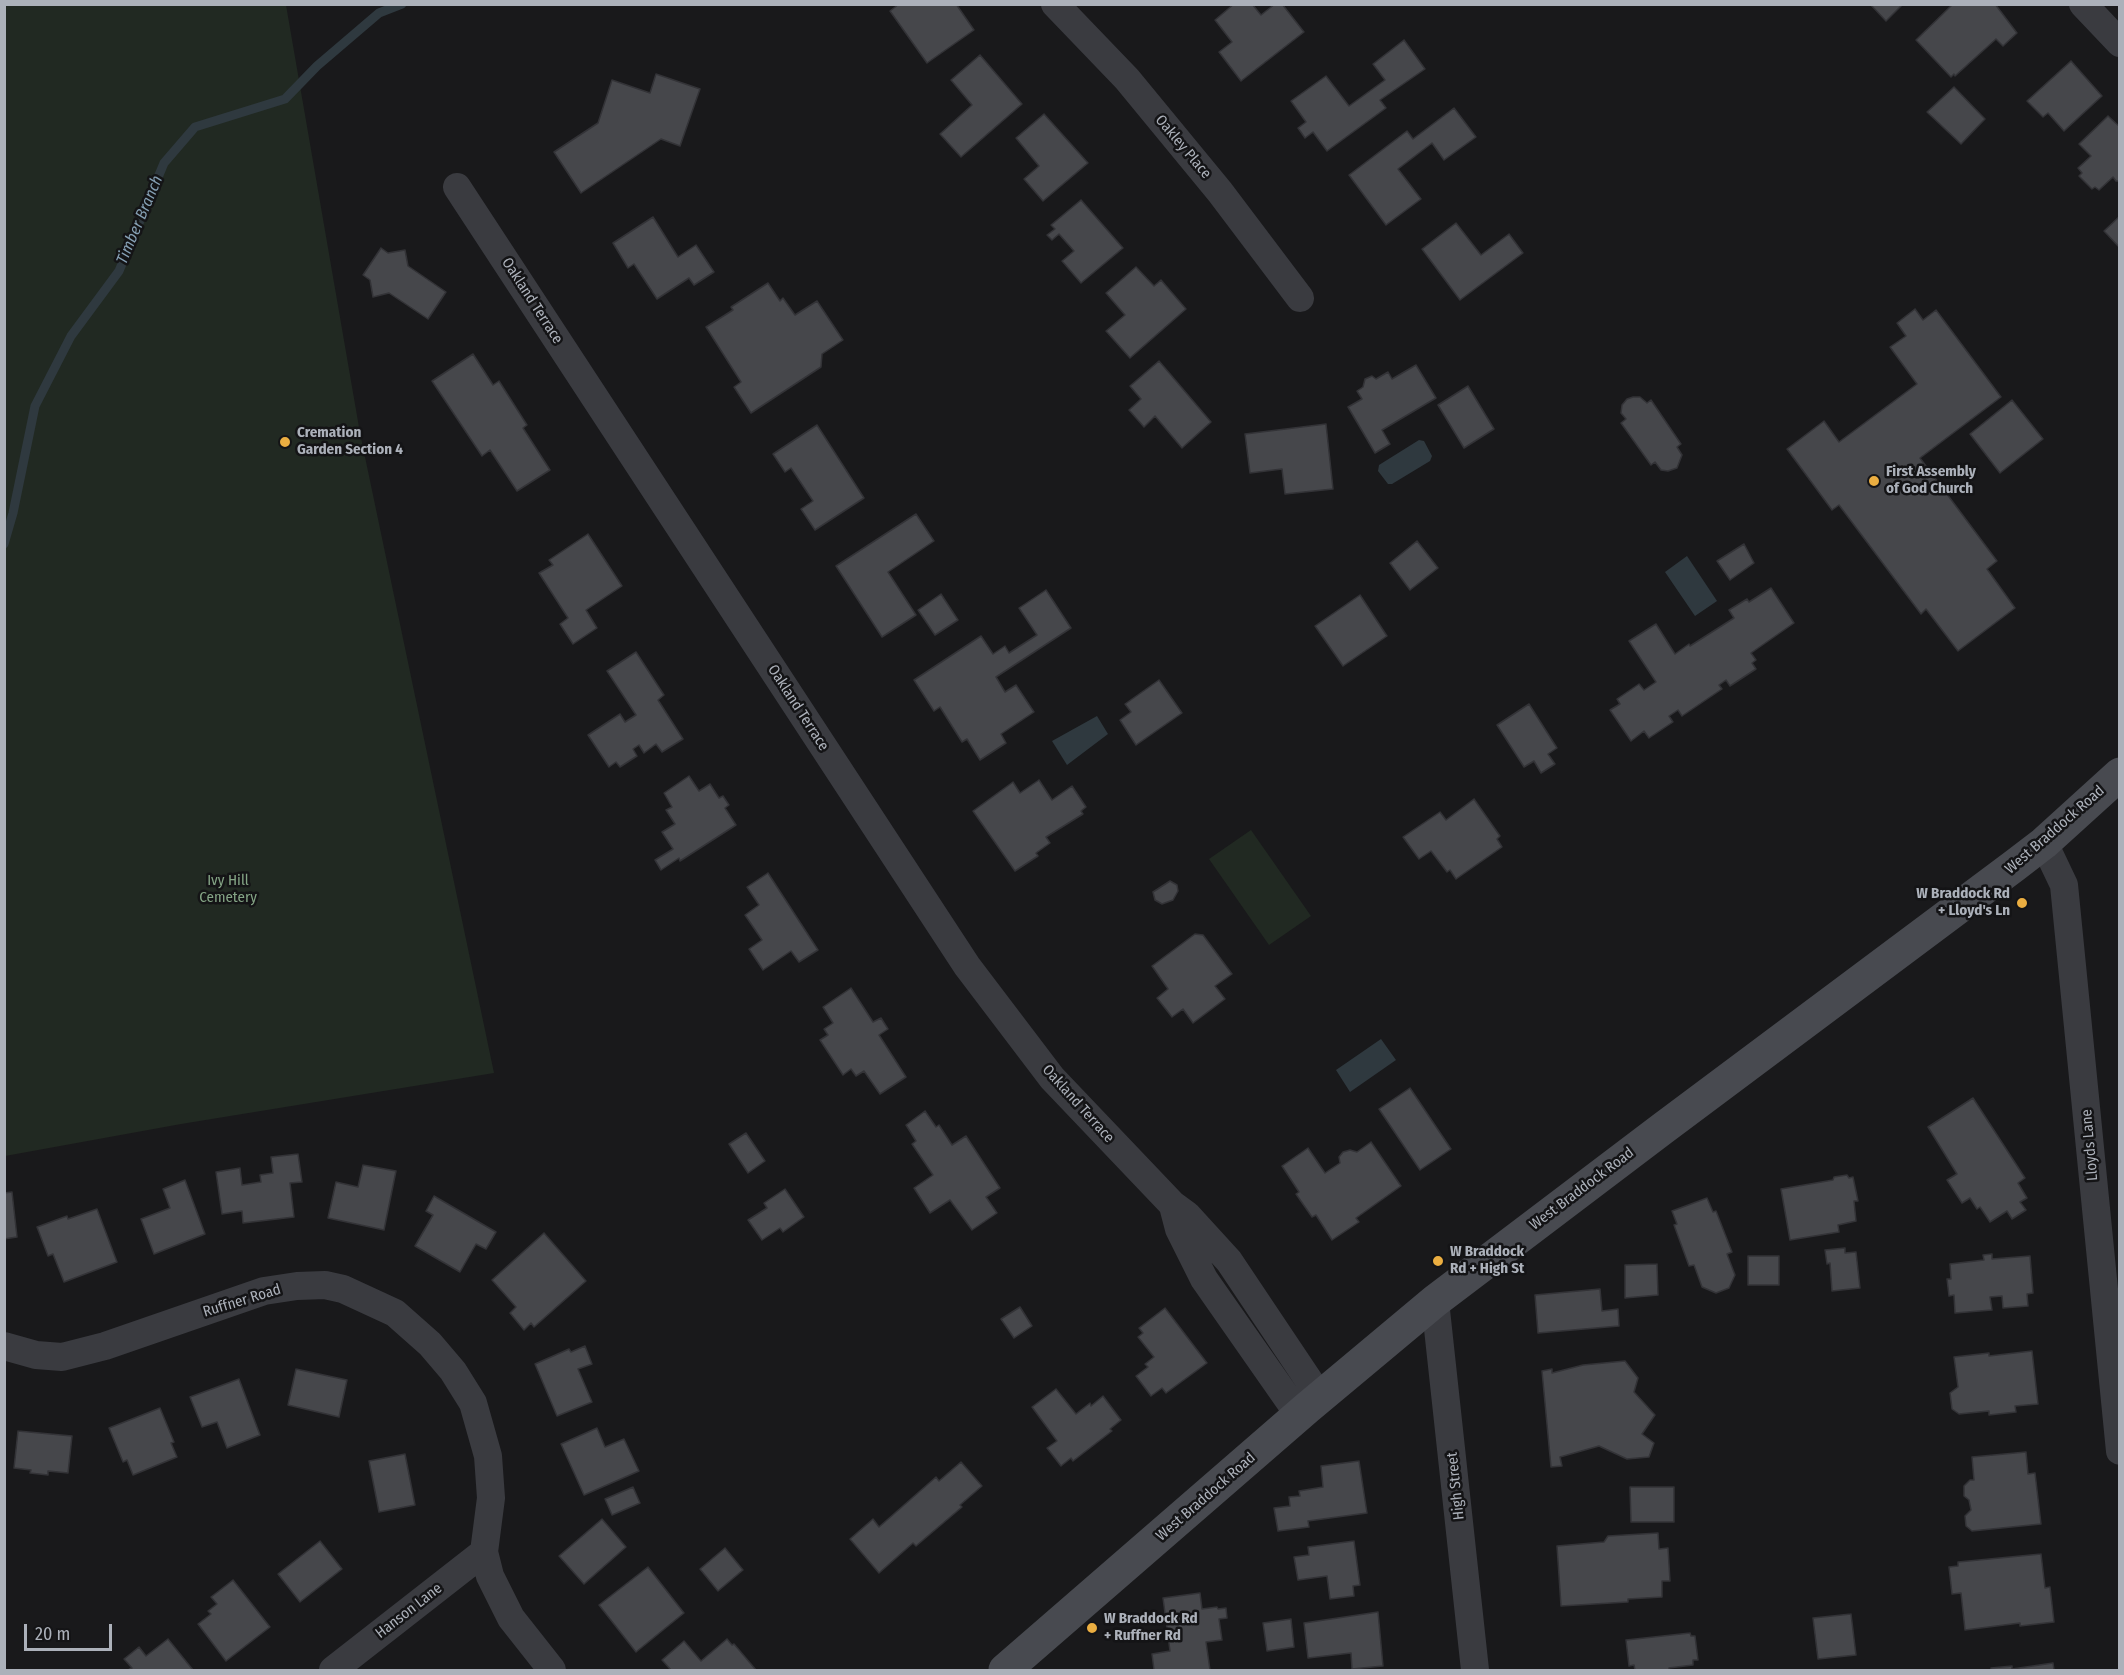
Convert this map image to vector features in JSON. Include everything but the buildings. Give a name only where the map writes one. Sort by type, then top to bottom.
[{"type":"main road","name":"West Braddock Road","points":[[1005,1671],[1310,1406],[1435,1301],[2044,843],[2120,774]]},
{"type":"street","name":"Oakley Place","points":[[1054,4],[1127,79],[1220,192],[1300,298]]},
{"type":"street","points":[[2083,4],[2120,44]]},
{"type":"street","name":"Oakland Terrace","points":[[457,187],[967,966],[1052,1078],[1172,1204],[1179,1229],[1204,1279],[1310,1406]]},
{"type":"street","name":"Lloyds Lane","points":[[2044,843],[2064,885],[2120,1451]]},
{"type":"street","name":"Ruffner Road","points":[[4,1346],[36,1355],[62,1357],[105,1346],[264,1292],[297,1286],[325,1285],[360,1295],[395,1313],[430,1344],[453,1371],[473,1403],[488,1456],[491,1498],[484,1552],[490,1576],[511,1618],[552,1671]]},
{"type":"street","name":"High Street","points":[[1435,1301],[1475,1671]]},
{"type":"street","name":"Hanson Lane","points":[[333,1671],[484,1552]]},
{"type":"green space","name":"Ivy Hill Cemetery","points":[[5,4],[286,5],[360,433],[494,1073],[181,1124],[5,1156]]},
{"type":"green space","points":[[1251,830],[1311,916],[1269,945],[1209,859]]},
{"type":"shaded area","points":[[1419,440],[1424,441],[1432,456],[1430,461],[1392,484],[1388,484],[1378,471],[1379,465]]},
{"type":"shaded area","points":[[1687,556],[1717,601],[1695,616],[1665,572]]},
{"type":"shaded area","points":[[1097,716],[1108,734],[1067,765],[1052,741]]},
{"type":"shaded area","points":[[1381,1039],[1396,1060],[1350,1092],[1336,1070]]},
{"type":"waterway","name":"Timber Branch","points":[[4,544],[13,513],[35,406],[71,336],[119,271],[164,163],[195,127],[285,99],[317,66],[379,13],[402,4]]},
{"type":"place","name":"Cremation Garden Section 4","points":[[285,442]]},
{"type":"place","name":"First Assembly of God Church","points":[[1874,481]]},
{"type":"place","name":"W Braddock Rd + Lloyd's Ln","points":[[2022,903]]},
{"type":"place","name":"W Braddock Rd + High St","points":[[1438,1261]]},
{"type":"place","name":"W Braddock Rd + Ruffner Rd","points":[[1092,1628]]}]
